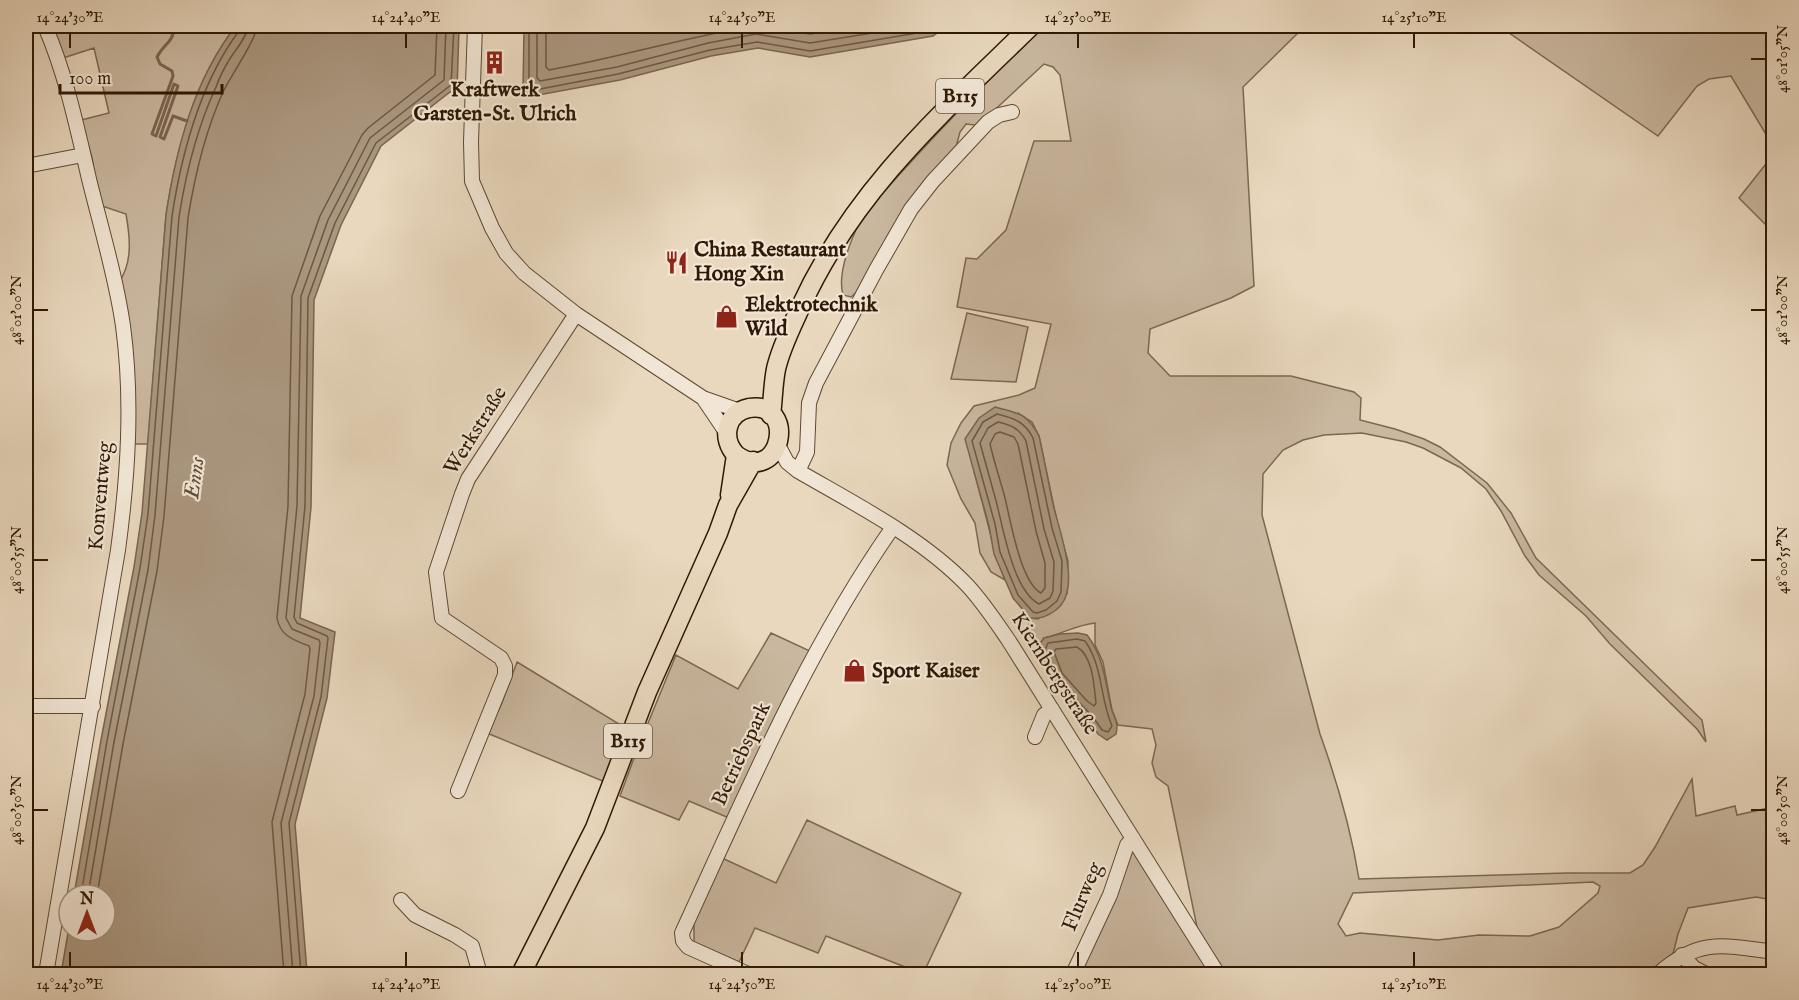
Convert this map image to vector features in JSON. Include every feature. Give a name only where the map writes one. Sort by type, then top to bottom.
[{"type":"main road","name":"B115","points":[[728,505],[759,460],[778,445],[780,432],[771,415],[776,370],[793,323],[825,259],[862,202],[912,144],[1031,26]]},
{"type":"main road","name":"B115","points":[[726,432],[731,420],[746,409],[776,370]]},
{"type":"main road","points":[[746,409],[759,408],[771,415]]},
{"type":"main road","points":[[726,432],[728,445],[736,455],[747,461],[759,460]]},
{"type":"main road","name":"B115","points":[[521,975],[594,828],[647,692],[710,551],[728,505],[736,455]]},
{"type":"street","name":"Konventweg","points":[[45,26],[63,74],[120,307],[129,397],[128,456],[123,510],[93,706],[45,975]]},
{"type":"street","points":[[475,26],[472,182],[499,241],[524,273],[576,314],[704,398],[746,409]]},
{"type":"street","points":[[798,471],[807,452],[809,403],[816,383],[897,232],[923,194],[979,131],[994,117],[1012,112]]},
{"type":"street","points":[[26,166],[83,155]]},
{"type":"street","name":"Werkstraße","points":[[458,791],[505,675],[505,666],[501,658],[442,618],[436,572],[468,480],[576,314]]},
{"type":"street","points":[[704,398],[726,432]]},
{"type":"street","name":"Kiernbergstraße","points":[[778,445],[787,462],[798,471],[893,527],[952,571],[981,601],[1009,641],[1218,975]]},
{"type":"street","points":[[759,460],[787,462]]},
{"type":"street","name":"Betriebspark","points":[[748,975],[688,947],[683,941],[682,933],[800,679],[893,527]]},
{"type":"street","points":[[26,706],[93,706]]},
{"type":"street","points":[[1035,737],[1044,715],[1052,709]]},
{"type":"street","name":"Flurweg","points":[[1073,975],[1110,895],[1127,845],[1133,838]]},
{"type":"street","points":[[401,900],[416,915],[472,946],[480,975]]},
{"type":"street","points":[[1658,975],[1682,955],[1695,949],[1711,946],[1773,952]]},
{"type":"street","points":[[1682,955],[1694,968],[1706,975]]},
{"type":"shaded area","points":[[53,26],[236,26],[209,68],[198,92],[175,165],[166,215],[148,444],[132,444],[119,282],[127,266],[128,258],[129,240],[126,214],[99,205],[92,158],[81,120],[109,113],[94,48],[63,58]]},
{"type":"shaded area","points":[[1044,26],[1305,26],[1243,87],[1254,286],[1231,298],[1150,329],[1148,353],[1170,376],[1291,376],[1354,392],[1361,398],[1360,420],[1395,429],[1440,447],[1487,483],[1511,513],[1536,558],[1702,720],[1706,742],[1697,729],[1610,644],[1586,616],[1539,575],[1525,556],[1501,511],[1486,489],[1461,468],[1423,448],[1362,433],[1324,435],[1303,440],[1283,450],[1263,474],[1262,515],[1320,734],[1343,806],[1359,879],[1630,873],[1643,865],[1655,847],[1692,779],[1696,816],[1735,806],[1737,815],[1773,807],[1773,900],[1756,897],[1688,908],[1672,958],[1650,974],[1226,974],[1198,932],[1168,786],[1156,777],[1152,763],[1156,745],[1152,729],[1118,725],[1112,710],[1103,662],[1095,645],[1095,623],[1044,638],[1037,648],[1028,628],[1030,618],[1038,619],[1067,594],[1068,561],[1058,526],[1039,436],[1032,422],[1018,413],[974,472],[1005,580],[991,572],[980,553],[975,523],[961,499],[947,465],[951,443],[961,423],[974,406],[1019,395],[1035,388],[1051,324],[957,307],[966,258],[977,259],[1006,230],[1034,141],[1071,141],[1060,75],[1053,67],[1044,64],[987,117],[975,125],[966,124],[960,132],[956,147],[860,289],[851,297],[843,295],[843,268],[852,238],[863,216],[933,137]],"holes":[[[1593,882],[1600,886],[1598,893],[1559,927],[1530,936],[1479,935],[1438,940],[1360,933],[1346,936],[1338,924],[1353,893]]]},
{"type":"shaded area","points":[[1499,26],[1773,26],[1773,146],[1731,76],[1709,79],[1697,86],[1658,136]]},
{"type":"shaded area","points":[[1773,155],[1773,232],[1739,198]]},
{"type":"shaded area","points":[[967,313],[1028,327],[1016,382],[951,379]]},
{"type":"shaded area","points":[[771,633],[810,651],[729,818],[689,801],[679,820],[620,796],[676,655],[738,689]]},
{"type":"shaded area","points":[[517,662],[624,727],[605,782],[487,733],[501,705]]},
{"type":"shaded area","points":[[807,820],[961,893],[923,974],[826,936],[818,953],[755,928],[739,962],[694,942],[694,918],[722,858],[776,883]]},
{"type":"shaded area","points":[[1130,850],[1136,851],[1213,974],[1077,974]]},
{"type":"water","name":"Enns","points":[[236,26],[469,26],[469,28],[459,28],[457,92],[450,92],[381,146],[341,225],[314,300],[311,507],[300,618],[335,632],[327,698],[295,824],[307,972],[306,974],[61,974],[66,943],[117,943],[117,883],[76,883],[142,513],[166,215],[181,140],[198,92],[221,47]]},
{"type":"water","points":[[482,26],[947,26],[933,36],[810,57],[758,48],[711,56],[620,80],[533,96],[523,89],[524,29],[482,28]]},
{"type":"water","points":[[995,407],[1021,415],[1035,428],[1039,436],[1064,544],[1068,589],[1064,601],[1056,610],[1041,617],[1030,618],[1013,598],[994,554],[989,526],[965,439],[979,418]]},
{"type":"water","points":[[1078,633],[1087,635],[1093,643],[1103,670],[1117,726],[1116,734],[1107,740],[1098,734],[1089,721],[1051,681],[1037,648],[1044,638]]},
{"type":"waterway","points":[[174,26],[170,40],[157,57],[160,64],[172,71],[173,76],[152,134],[156,136],[174,84],[178,86],[160,137],[164,139],[173,116],[187,121]]},
{"type":"place","name":"Kraftwerk Garsten-St. Ulrich","points":[[495,62]]},
{"type":"place","name":"China Restaurant Hong Xin","points":[[676,262]]},
{"type":"place","name":"Elektrotechnik Wild","points":[[727,317]]},
{"type":"place","name":"Sport Kaiser","points":[[854,671]]}]
